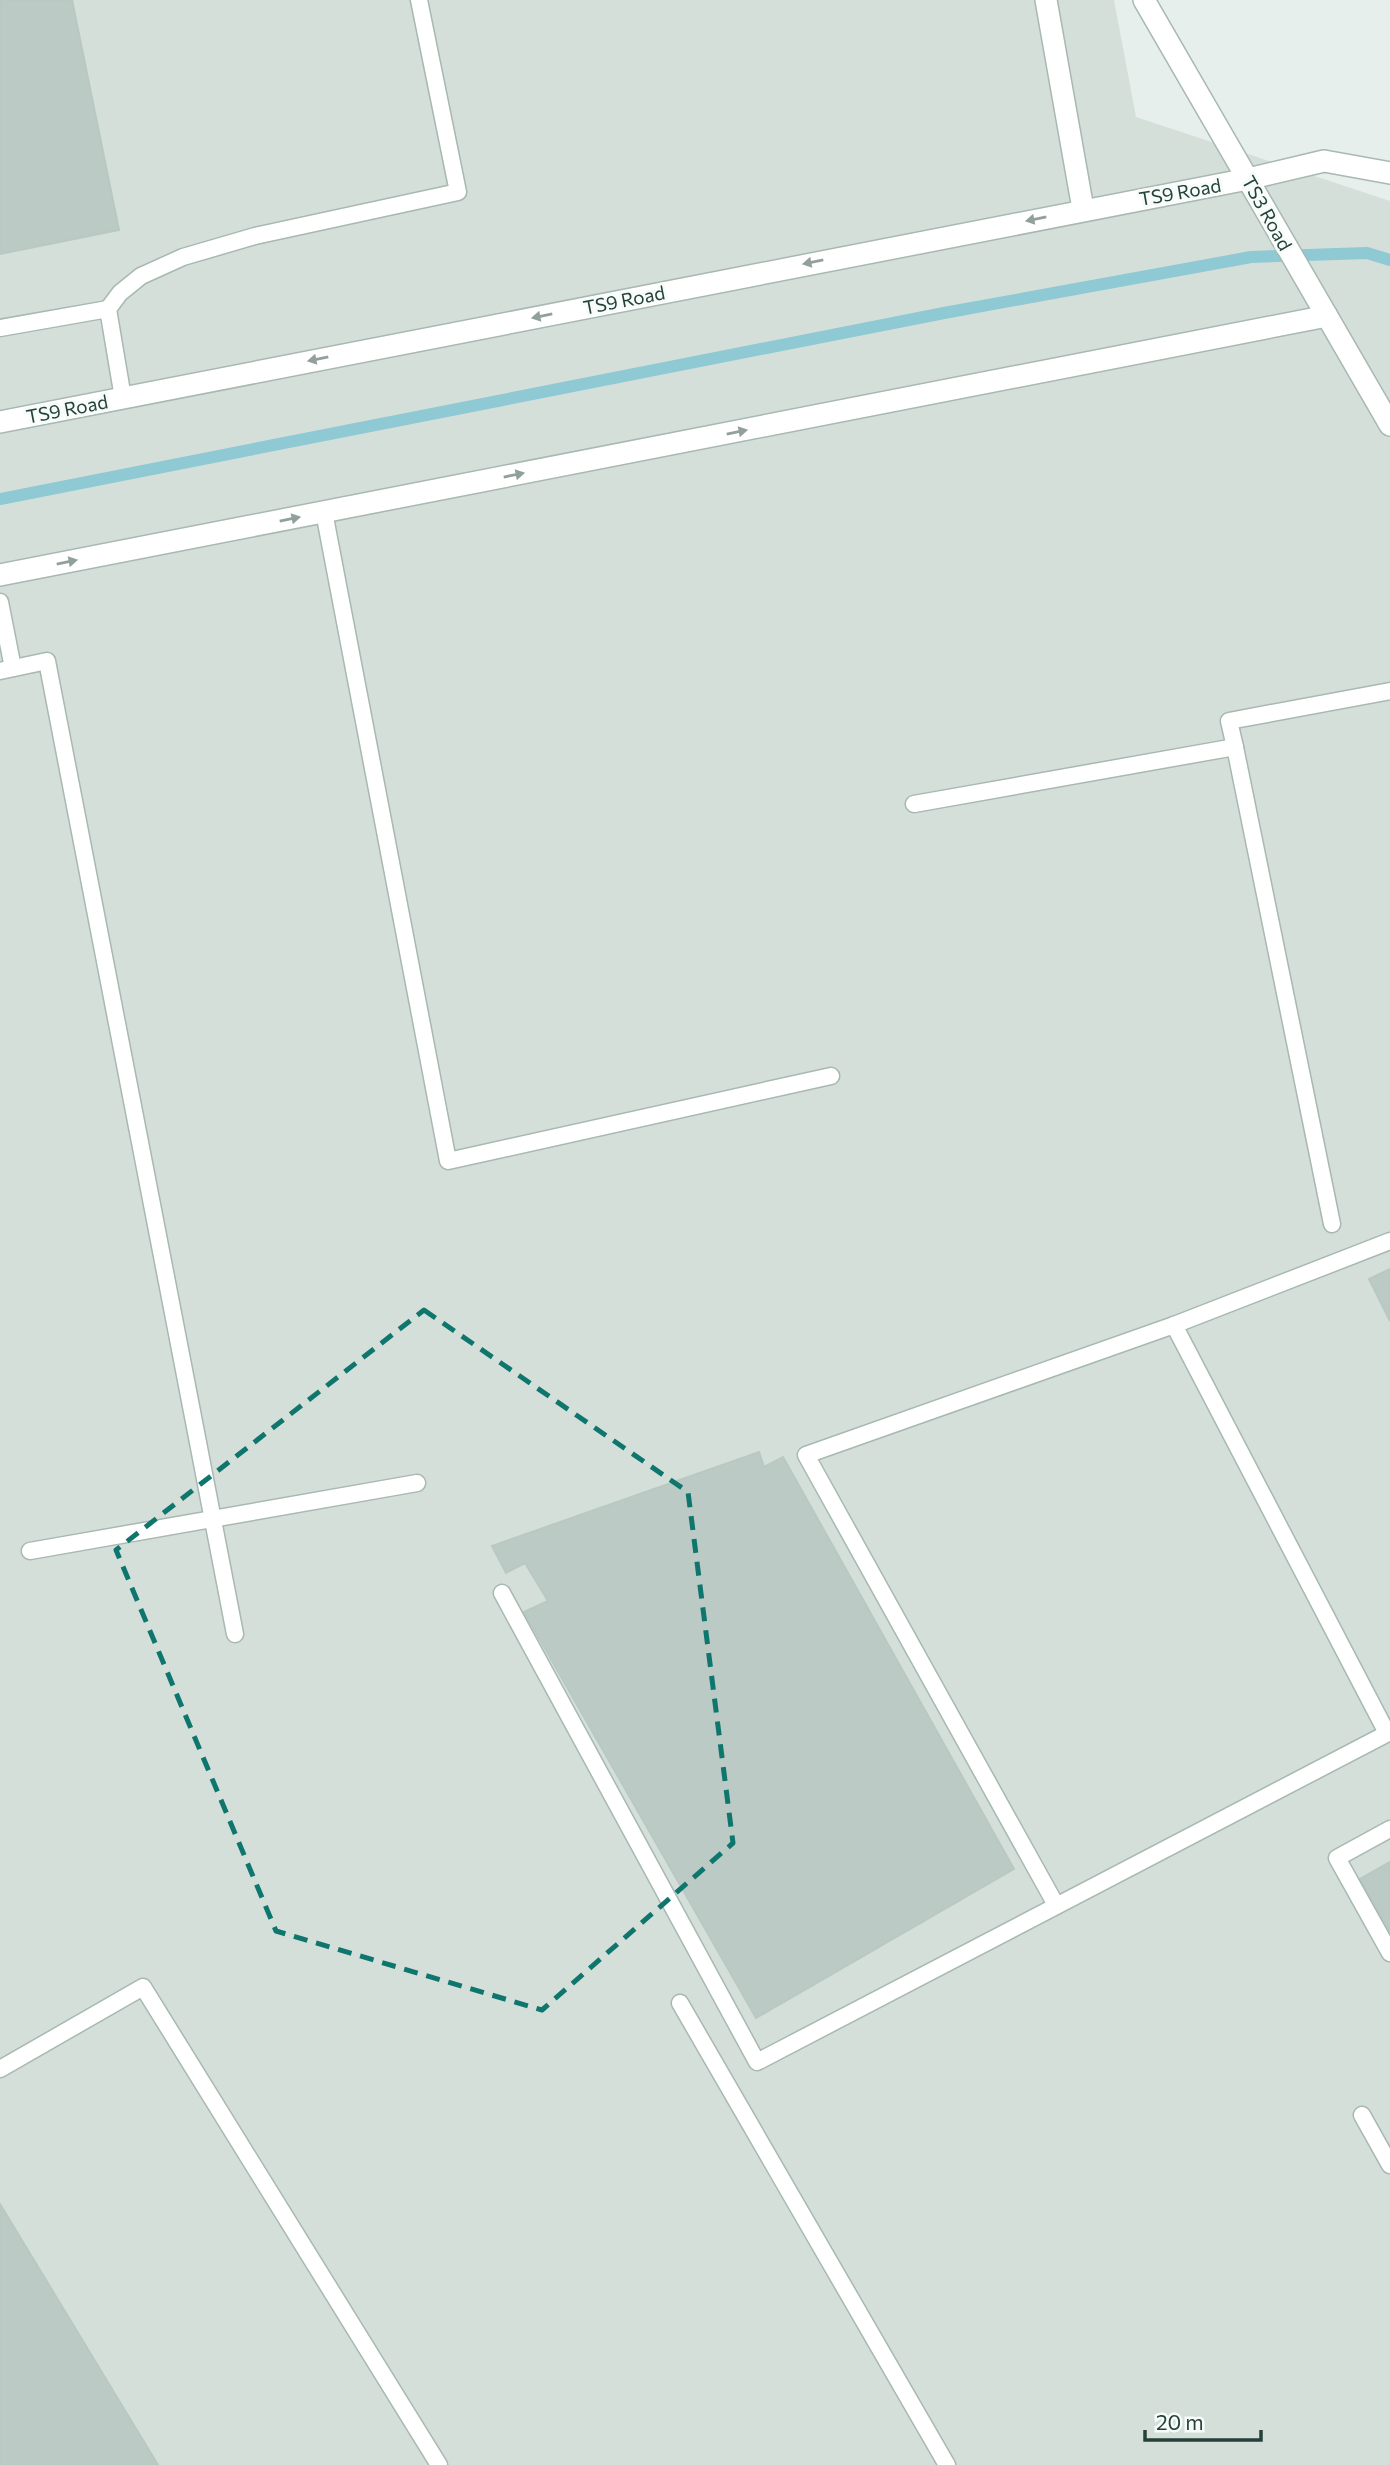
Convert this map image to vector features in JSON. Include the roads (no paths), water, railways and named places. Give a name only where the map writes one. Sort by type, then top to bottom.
[{"type":"street","points":[[1046,0],[1083,209]]},
{"type":"street","name":"TS3 Road","points":[[1144,0],[1390,425]]},
{"type":"street","name":"TS9 Road","points":[[0,422],[1248,179],[1324,161],[1390,173]]},
{"type":"street","points":[[0,575],[1327,316]]},
{"type":"lane","points":[[0,328],[108,309],[120,293],[141,276],[183,257],[256,236],[458,192],[419,0]]},
{"type":"lane","points":[[108,309],[123,398]]},
{"type":"lane","points":[[324,512],[448,1161],[831,1076]]},
{"type":"lane","points":[[0,602],[7,670],[47,661],[235,1634]]},
{"type":"lane","points":[[1332,1224],[1229,721],[1390,691]]},
{"type":"lane","points":[[915,804],[1235,747]]},
{"type":"lane","points":[[1056,1905],[806,1454],[1174,1325],[1390,1241]]},
{"type":"lane","points":[[502,1593],[757,2062],[1388,1733],[1174,1325]]},
{"type":"lane","points":[[30,1551],[417,1482]]},
{"type":"lane","points":[[1390,1829],[1337,1858],[1390,1953]]},
{"type":"lane","points":[[0,2069],[143,1987],[439,2465]]},
{"type":"lane","points":[[680,2003],[947,2465]]},
{"type":"lane","points":[[1362,2115],[1390,2165]]},
{"type":"waterway","points":[[0,499],[944,313],[1251,257],[1367,253],[1390,260]]}]
